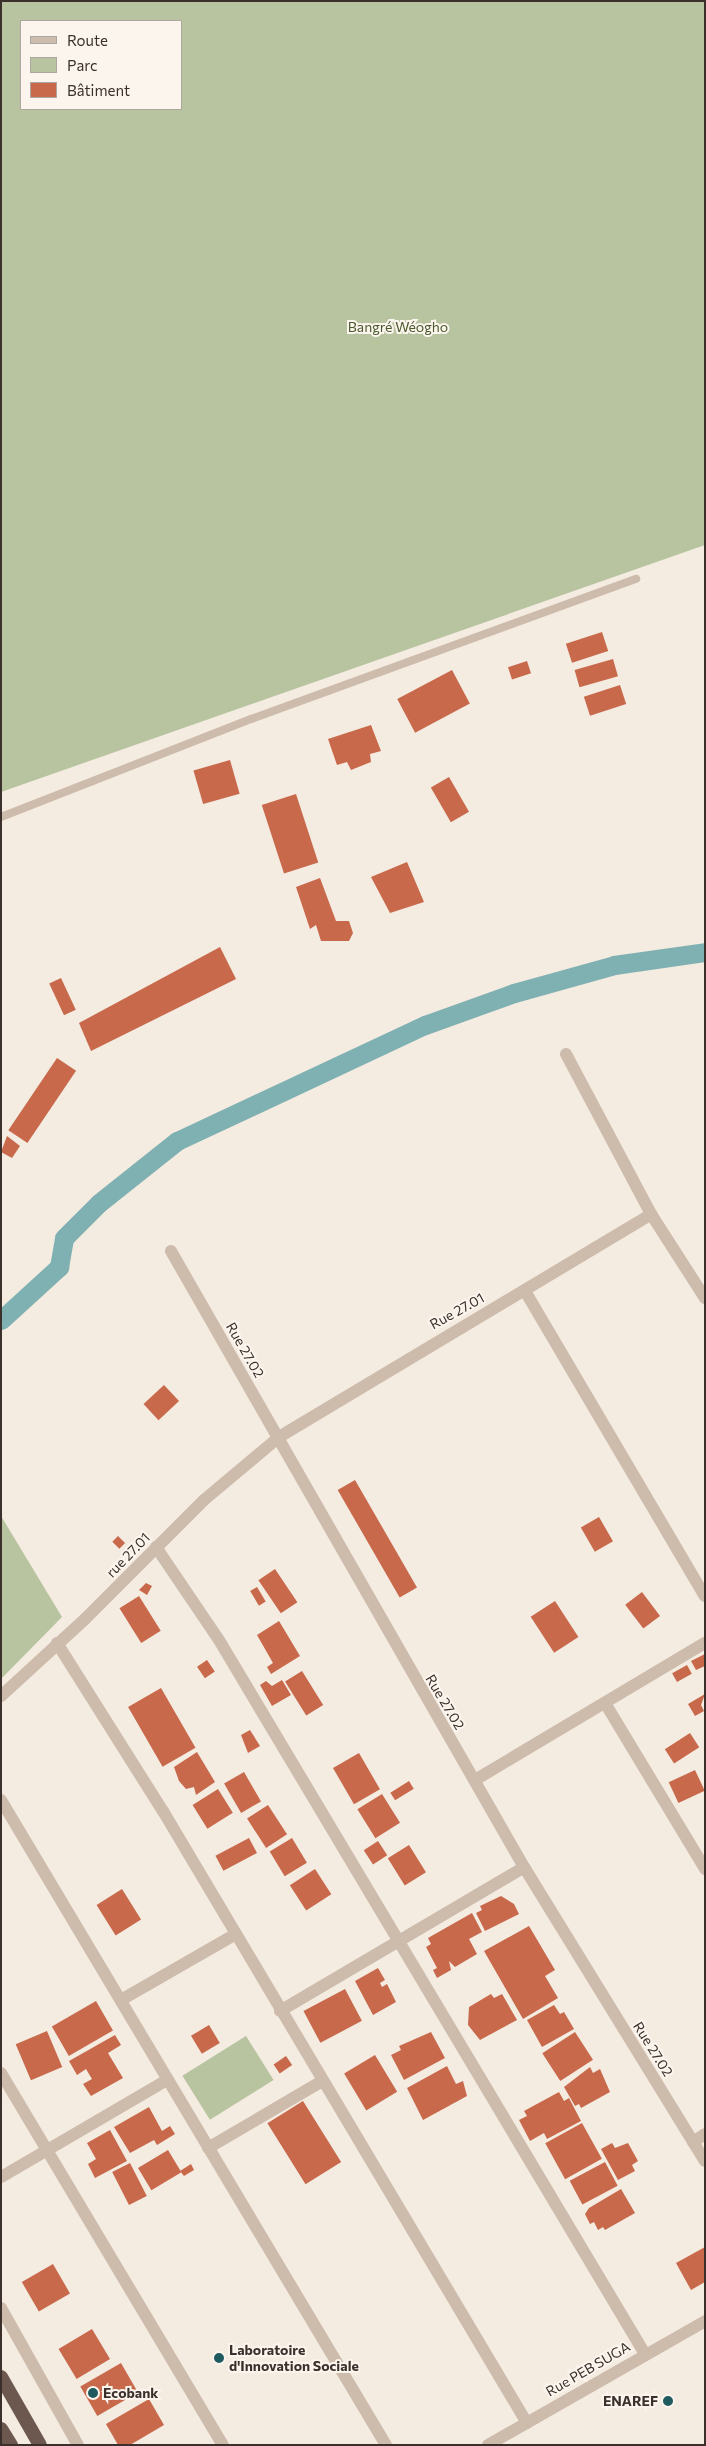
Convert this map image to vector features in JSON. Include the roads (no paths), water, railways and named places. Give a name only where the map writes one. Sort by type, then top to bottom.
[{"type":"highway","points":[[1,2377],[40,2445]]},
{"type":"highway","points":[[1,2429],[11,2445]]},
{"type":"street","points":[[566,1054],[651,1214],[705,1298]]},
{"type":"street","name":"Rue 27.01","points":[[278,1437],[651,1214]]},
{"type":"street","name":"Rue 27.02","points":[[171,1251],[524,1868],[705,2161]]},
{"type":"street","points":[[525,1291],[705,1596]]},
{"type":"street","name":"rue 27.01","points":[[1,1696],[204,1500],[278,1437]]},
{"type":"street","points":[[156,1547],[219,1640],[645,2354]]},
{"type":"street","points":[[58,1643],[158,1803],[234,1935],[526,2422]]},
{"type":"street","points":[[475,1780],[705,1643]]},
{"type":"street","points":[[605,1703],[705,1869]]},
{"type":"street","points":[[1,1800],[386,2445]]},
{"type":"street","points":[[280,2011],[524,1868]]},
{"type":"street","points":[[121,2000],[234,1935]]},
{"type":"street","points":[[1,2073],[223,2445]]},
{"type":"street","points":[[1,2177],[167,2080]]},
{"type":"street","points":[[208,2148],[322,2081]]},
{"type":"street","points":[[693,2142],[705,2134]]},
{"type":"street","points":[[1,2308],[78,2445]]},
{"type":"street","name":"Rue PEB SUGA","points":[[488,2445],[705,2321]]},
{"type":"lane","points":[[1,816],[251,719],[636,579]]},
{"type":"waterway","points":[[1,1320],[59,1267],[64,1238],[99,1203],[177,1141],[425,1025],[514,993],[614,965],[705,952]]},
{"type":"place","name":"Laboratoire d'Innovation Sociale","points":[[219,2358]]},
{"type":"place","name":"Ecobank","points":[[93,2393]]},
{"type":"place","name":"ENAREF","points":[[668,2401]]},
{"type":"park label","name":"Bangré Wéogho","points":[[398,327]]}]
